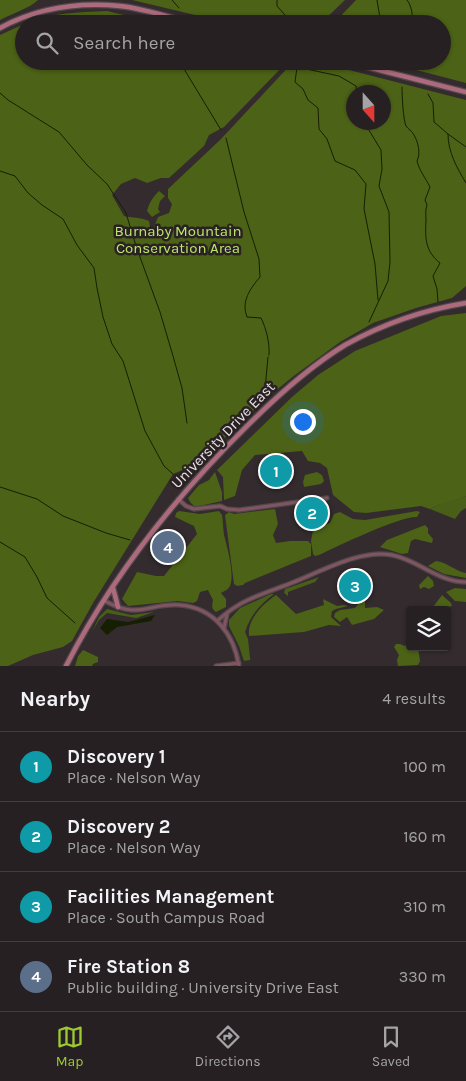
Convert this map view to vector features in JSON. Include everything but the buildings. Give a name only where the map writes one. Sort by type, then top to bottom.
[{"type":"street","points":[[30,15],[63,6],[77,5],[121,6],[158,15]]},
{"type":"street","points":[[0,28],[15,21]]},
{"type":"street","points":[[379,70],[466,92]]},
{"type":"street","name":"University Drive East","points":[[66,666],[84,633],[136,552],[178,499],[216,456],[261,412],[320,361],[352,342],[383,326],[427,311],[466,303]]},
{"type":"street","points":[[178,499],[190,508],[220,506],[239,510],[327,498]]},
{"type":"street","points":[[217,621],[239,605],[259,596],[351,559],[374,554],[402,558],[441,577],[452,581],[466,582]]},
{"type":"street","points":[[113,588],[118,607]]},
{"type":"street","points":[[105,600],[118,607],[140,611],[179,605],[199,610],[217,621],[224,628],[235,646],[239,665],[216,666]]},
{"type":"street","points":[[224,628],[227,613]]},
{"type":"green space","points":[[0,0],[38,0],[0,20]]},
{"type":"green space","points":[[132,0],[345,0],[329,15],[195,15]]},
{"type":"green space","points":[[356,0],[466,0],[466,83],[416,70],[451,70],[451,15],[342,15]]},
{"type":"green space","points":[[107,11],[124,15],[54,15]]},
{"type":"green space","name":"Burnaby Mountain Conservation Area","points":[[15,28],[15,70],[279,70],[224,127],[209,135],[204,146],[169,178],[161,178],[147,183],[135,178],[121,184],[112,195],[124,216],[149,221],[151,232],[155,233],[154,227],[158,217],[169,213],[172,204],[168,198],[168,189],[221,139],[286,70],[349,70],[466,100],[466,286],[452,298],[373,323],[340,342],[264,400],[197,464],[173,474],[93,603],[72,641],[63,647],[33,655],[8,666],[0,666],[0,35]]},
{"type":"green space","points":[[159,191],[165,196],[160,201],[158,209],[160,212],[152,217],[147,211]]},
{"type":"green space","points":[[466,313],[466,496],[430,509],[421,506],[366,513],[354,512],[333,495],[327,468],[320,463],[308,461],[302,451],[255,455],[242,470],[235,496],[224,500],[223,477],[217,470],[292,397],[318,375],[355,351],[441,316]]},
{"type":"green space","points":[[215,472],[222,492],[222,501],[195,507],[188,498],[199,485],[209,480]]},
{"type":"green space","points":[[317,472],[322,475],[324,481],[321,484],[304,487],[305,475]]},
{"type":"green space","points":[[466,496],[466,508],[455,519],[430,509],[439,505]]},
{"type":"green space","points":[[275,509],[278,524],[273,535],[276,543],[308,541],[311,544],[311,556],[237,586],[234,584],[225,515],[229,512],[234,514]]},
{"type":"green space","points":[[179,511],[200,514],[219,511],[222,515],[232,575],[230,586],[221,593],[226,599],[226,607],[216,612],[214,611],[212,607],[213,600],[208,590],[200,592],[197,601],[193,603],[178,601],[128,606],[122,599],[137,572],[164,576],[197,534],[194,526],[175,517]]},
{"type":"green space","points":[[340,512],[353,519],[365,520],[420,512],[417,517],[384,526],[319,555],[315,556],[313,554],[311,541],[313,530],[330,523],[334,514]]},
{"type":"green space","points":[[425,525],[433,539],[432,543],[415,539],[411,541],[408,553],[402,554],[380,547],[387,540]]},
{"type":"green space","points":[[436,561],[466,573],[466,578],[444,574],[428,566]]},
{"type":"green space","points":[[428,576],[433,581],[434,586],[429,589],[424,587],[420,589],[419,585]]},
{"type":"green space","points":[[319,577],[315,582],[288,592],[288,596],[284,593],[285,589]]},
{"type":"green space","points":[[455,588],[466,589],[466,602],[455,601],[446,592]]},
{"type":"green space","points":[[274,594],[256,611],[247,626],[245,632],[248,639],[250,660],[244,661],[229,626],[229,620],[240,608]]},
{"type":"green space","points":[[276,595],[296,614],[324,605],[323,599],[337,606],[348,606],[332,611],[331,617],[341,626],[329,625],[304,632],[249,636],[253,618],[261,607]]},
{"type":"green space","points":[[442,595],[452,606],[451,606],[434,606]]},
{"type":"green space","points":[[362,599],[365,602],[365,608],[377,607],[384,610],[374,619],[352,625],[347,617],[340,622],[334,617],[335,613],[340,610],[355,608]]},
{"type":"green space","points":[[107,609],[131,615],[154,612],[136,618],[107,613],[99,620],[92,632],[99,617]]},
{"type":"green space","points":[[396,644],[405,646],[406,651],[419,651],[420,661],[418,665],[398,666],[397,660],[399,655],[394,647]]},
{"type":"green space","points":[[83,650],[98,657],[98,662],[92,666],[75,666],[78,656]]},
{"type":"shaded area","points":[[155,615],[151,621],[117,627],[107,635],[100,628],[107,619],[128,622]]},
{"type":"waterway","points":[[172,0],[179,8]]},
{"type":"waterway","points":[[277,0],[277,6],[285,15]]},
{"type":"waterway","points":[[377,0],[380,15]]},
{"type":"waterway","points":[[407,0],[412,15]]},
{"type":"waterway","points":[[185,70],[221,130]]},
{"type":"waterway","points":[[297,70],[295,82],[303,89],[308,100],[318,108],[319,129],[327,139],[335,161],[355,170],[366,184],[364,209],[375,264],[378,300]]},
{"type":"waterway","points":[[311,70],[339,76],[354,85]]},
{"type":"waterway","points":[[402,87],[405,123],[417,141],[419,151],[417,161],[430,187],[425,200],[427,205],[426,238],[431,254],[440,263],[433,276],[438,302]]},
{"type":"waterway","points":[[0,93],[59,132],[87,165],[107,184],[126,213],[173,356],[182,388],[187,423]]},
{"type":"waterway","points":[[428,94],[433,103],[434,122],[448,134],[451,153],[466,183]]},
{"type":"waterway","points":[[369,130],[381,150],[382,169],[379,186],[389,212],[390,262],[388,281],[369,322]]},
{"type":"waterway","points":[[448,134],[466,147]]},
{"type":"waterway","points":[[226,138],[244,212],[259,259],[260,277],[246,300],[245,311],[247,317],[261,318],[267,336],[269,355]]},
{"type":"waterway","points":[[0,171],[15,176],[28,193],[63,219],[77,245],[94,268],[103,317],[112,344],[123,361],[145,431],[164,466],[173,474]]},
{"type":"waterway","points":[[264,400],[268,357]]},
{"type":"waterway","points":[[0,487],[37,499],[63,516],[106,533],[130,540]]},
{"type":"waterway","points":[[0,542],[25,557],[47,598],[75,623]]},
{"type":"place","name":"Discovery 1","points":[[276,471]]},
{"type":"place","name":"Discovery 2","points":[[312,513]]},
{"type":"place","name":"Fire Station 8","points":[[168,547]]},
{"type":"place","name":"Facilities Management","points":[[355,586]]}]
